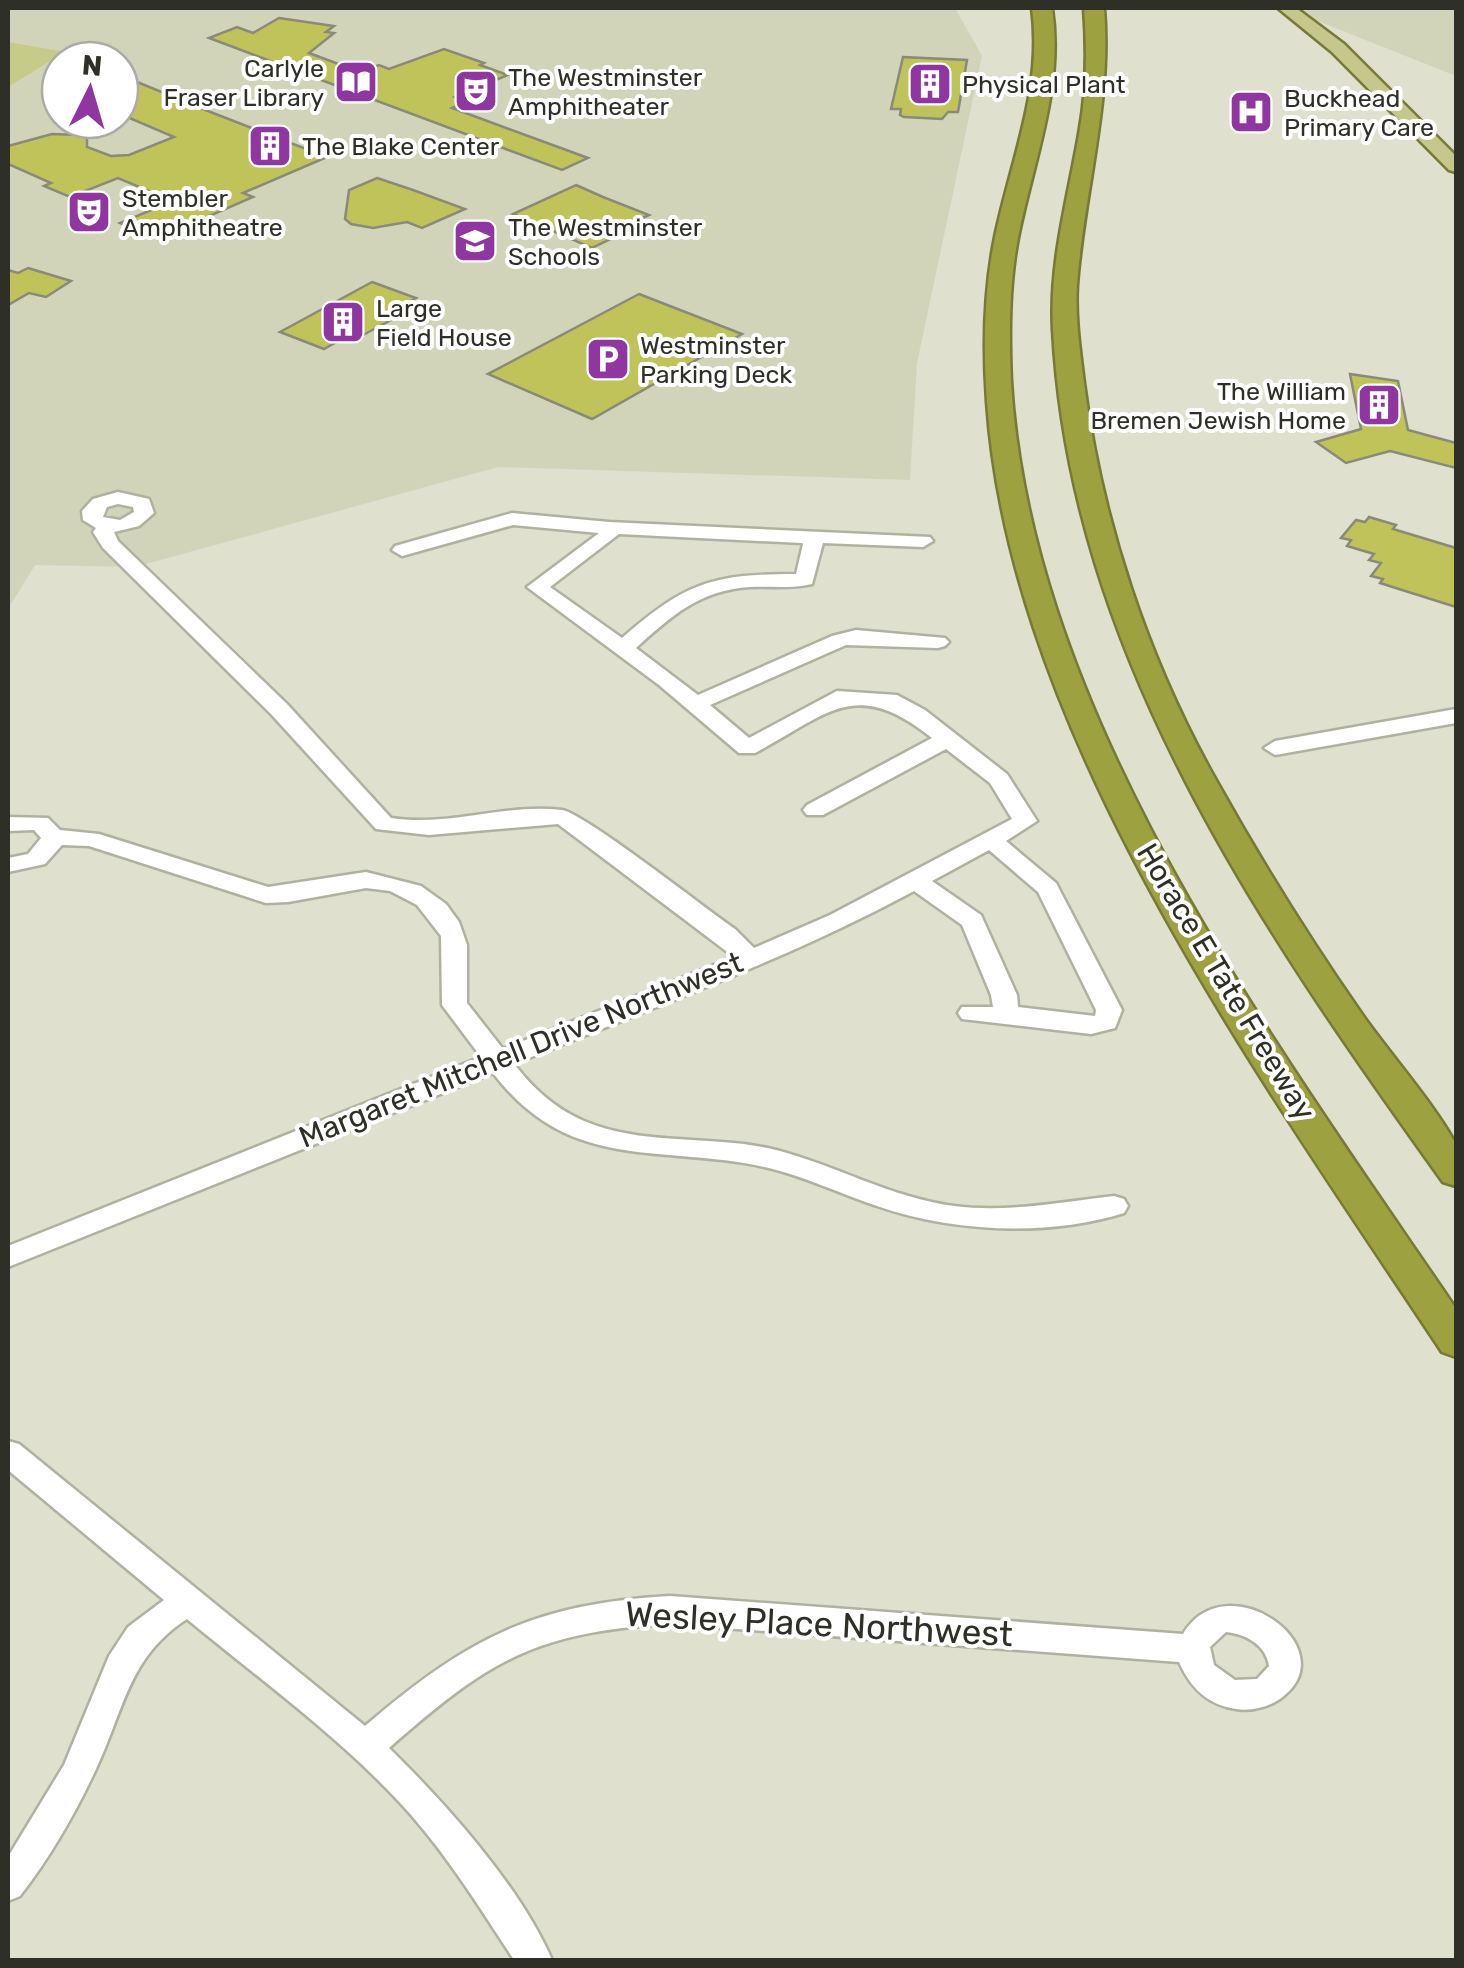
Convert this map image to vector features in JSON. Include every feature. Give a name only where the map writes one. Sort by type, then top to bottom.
[{"type":"highway","name":"Horace E Tate Freeway","points":[[1042,8],[1046,21],[1042,89],[1006,240],[998,349],[1000,404],[1014,494],[1048,622],[1123,805],[1189,931],[1250,1032],[1456,1342]]},
{"type":"highway","points":[[1094,8],[1100,42],[1091,128],[1068,259],[1065,324],[1076,442],[1102,546],[1140,654],[1177,736],[1282,925],[1360,1042],[1456,1172]]},
{"type":"highway","points":[[1100,42],[1114,8]]},
{"type":"main road","points":[[1286,8],[1338,48],[1456,166]]},
{"type":"street","points":[[402,550],[512,519],[609,528],[923,541]]},
{"type":"street","points":[[108,526],[104,532],[110,544],[279,710],[384,824],[433,829],[545,815],[564,817],[726,934],[750,959]]},
{"type":"street","points":[[609,528],[608,534],[537,588],[695,704],[747,748],[845,696],[890,700],[948,739],[815,810]]},
{"type":"street","points":[[621,649],[686,596],[748,581],[804,580],[813,544],[808,537]]},
{"type":"street","points":[[695,704],[840,640],[856,636],[938,642]]},
{"type":"street","points":[[1274,748],[1456,716]]},
{"type":"street","name":"Margaret Mitchell Drive Northwest","points":[[8,1257],[750,959],[917,882],[1025,821],[999,779],[948,739]]},
{"type":"street","points":[[8,824],[40,823],[54,836],[91,839],[266,895],[290,897],[381,880],[415,892],[442,913],[455,939],[455,964],[449,987],[454,1005],[538,1109],[604,1138],[768,1158],[816,1171],[900,1204],[952,1216],[1012,1218],[1114,1206]]},
{"type":"street","points":[[8,865],[41,856],[52,846],[54,836]]},
{"type":"street","points":[[970,1014],[996,1018],[1006,1014],[1091,1025],[1106,1022],[1109,1010],[1048,888],[992,840]]},
{"type":"street","points":[[917,882],[972,921],[1004,995],[1006,1014]]},
{"type":"street","points":[[8,1453],[365,1746],[423,1804],[474,1866],[534,1960]]},
{"type":"street","points":[[8,1884],[69,1790],[96,1734],[120,1666],[136,1641],[156,1622],[189,1601]]},
{"type":"street","name":"Wesley Place Northwest","points":[[365,1746],[440,1682],[486,1651],[546,1625],[610,1611],[670,1610],[1192,1649]]},
{"type":"shaded area","name":"The Westminster Schools","points":[[8,8],[955,8],[982,56],[917,363],[910,480],[498,467],[135,567],[35,565],[8,609]]},
{"type":"shaded area","points":[[1285,8],[1456,8],[1456,76]]},
{"type":"green space","points":[[8,42],[40,48],[40,67],[8,87]]},
{"type":"building","points":[[279,18],[334,26],[326,32],[334,33],[309,53],[360,72],[379,65],[389,69],[444,49],[484,63],[480,65],[508,75],[455,97],[466,101],[452,108],[588,158],[562,170],[209,38],[237,27],[253,33]]},
{"type":"building","name":"Physical Plant","points":[[903,57],[967,60],[958,112],[948,112],[942,119],[904,117],[900,115],[901,109],[891,109]]},
{"type":"building","points":[[140,83],[327,157],[243,193],[253,197],[157,239],[120,223],[173,201],[118,178],[70,197],[44,186],[51,183],[8,164],[8,146],[40,137],[87,140],[87,147],[111,156],[129,155],[174,137],[140,123]]},
{"type":"building","points":[[377,178],[465,209],[422,228],[407,222],[373,228],[351,224],[345,219],[349,190]]},
{"type":"building","points":[[576,185],[649,215],[634,222],[640,225],[592,248],[513,214]]},
{"type":"building","points":[[28,268],[71,281],[46,297],[29,293],[8,305],[8,270],[18,273]]},
{"type":"building","name":"Large Field House","points":[[372,282],[416,298],[397,309],[406,312],[363,335],[354,332],[324,349],[280,332]]},
{"type":"building","name":"Westminster Parking Deck","points":[[639,294],[742,334],[592,419],[488,374]]},
{"type":"building","name":"The William Bremen Jewish Home","points":[[1350,374],[1398,381],[1408,430],[1456,443],[1456,468],[1390,451],[1346,463],[1316,442],[1361,429]]},
{"type":"building","name":"The William Bremen Jewish Home","points":[[1369,517],[1396,525],[1393,529],[1456,548],[1456,607],[1380,583],[1383,579],[1371,576],[1381,563],[1369,560],[1374,554],[1347,546],[1351,540],[1341,538],[1356,520],[1365,522]]},
{"type":"place","name":"Carlyle Fraser Library","points":[[356,82]]},
{"type":"place","name":"Physical Plant","points":[[930,84]]},
{"type":"place","name":"The Westminster Amphitheater","points":[[476,91]]},
{"type":"place","name":"Buckhead Primary Care","points":[[1251,112]]},
{"type":"place","name":"The Blake Center","points":[[270,146]]},
{"type":"place","name":"Stembler Amphitheatre","points":[[89,212]]},
{"type":"place","name":"The Westminster Schools","points":[[475,241]]},
{"type":"place","name":"Large Field House","points":[[343,322]]},
{"type":"place","name":"Westminster Parking Deck","points":[[608,359]]},
{"type":"place","name":"The William Bremen Jewish Home","points":[[1379,405]]}]
